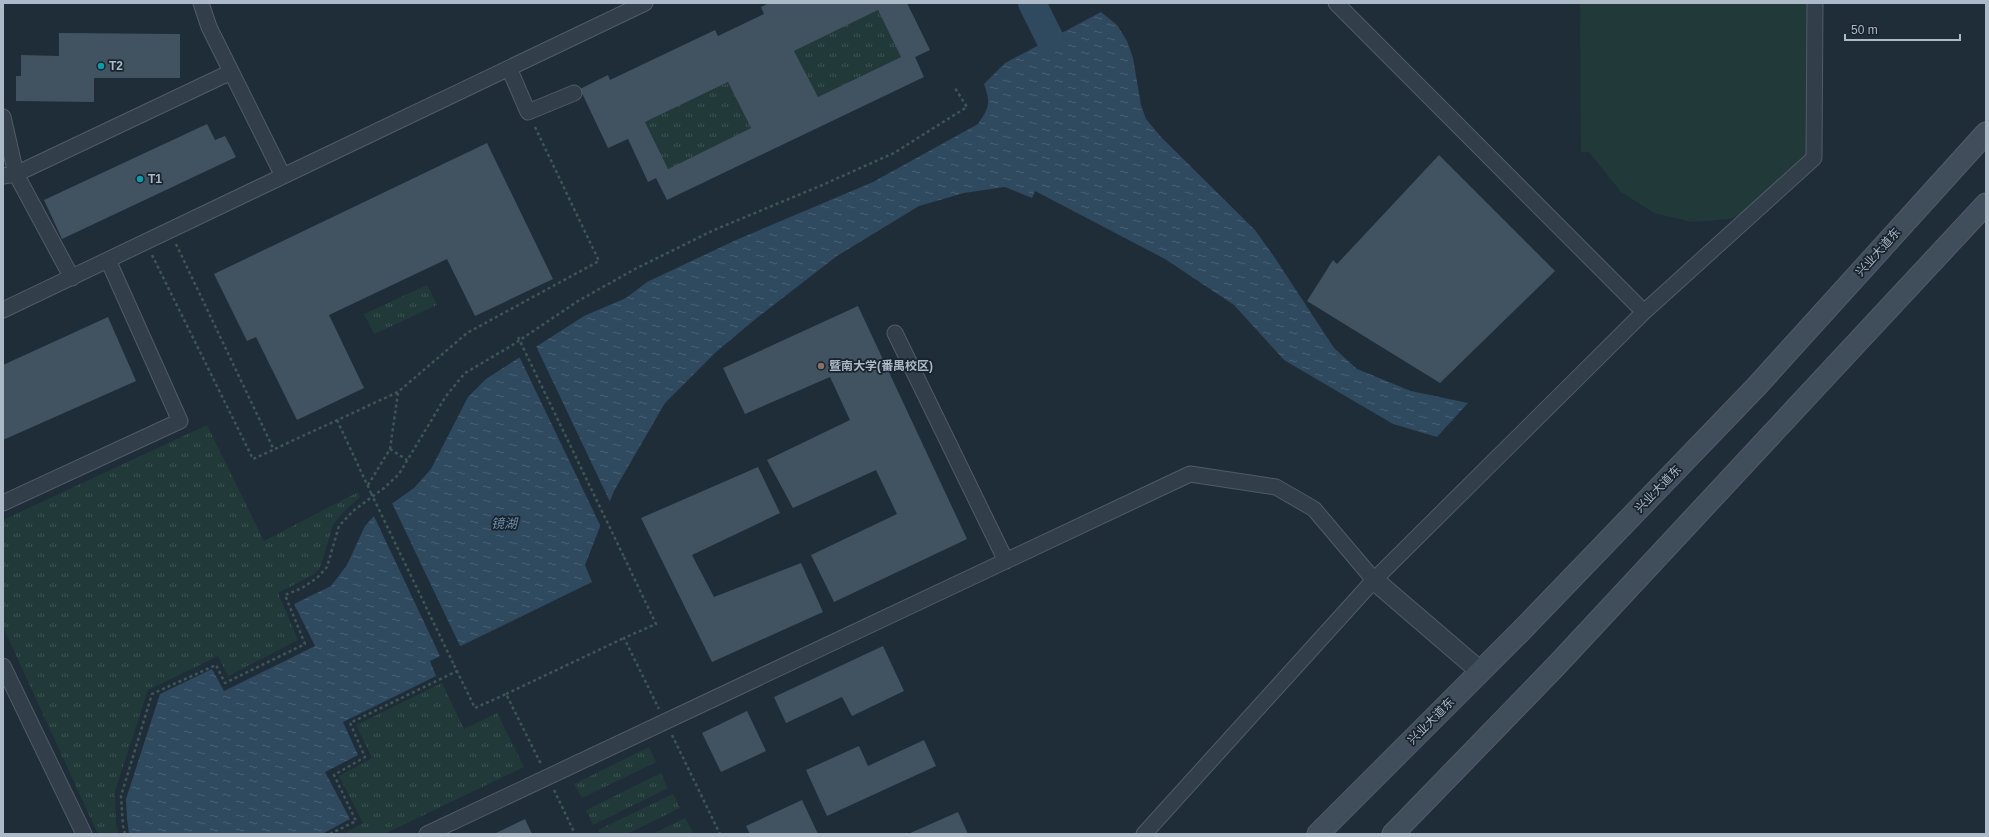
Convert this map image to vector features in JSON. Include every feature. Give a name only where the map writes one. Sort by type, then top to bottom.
[{"type":"main road","name":"兴业大道东","points":[[1318,834],[1519,633],[1756,387],[1986,133]]},
{"type":"main road","points":[[1393,834],[1556,666],[1986,204]]},
{"type":"street","points":[[200,3],[209,26],[231,72],[283,176]]},
{"type":"street","points":[[3,310],[645,3]]},
{"type":"street","points":[[1336,3],[1644,312]]},
{"type":"street","points":[[1144,834],[1374,580],[1644,312],[1814,158],[1815,3]]},
{"type":"street","points":[[509,68],[528,112],[574,93]]},
{"type":"street","points":[[10,175],[231,72]]},
{"type":"street","points":[[3,117],[10,175],[72,278]]},
{"type":"street","points":[[3,503],[180,422],[108,260]]},
{"type":"street","points":[[895,334],[1006,561]]},
{"type":"street","points":[[427,834],[1190,474],[1276,487],[1314,510],[1374,580],[1480,672]]},
{"type":"street","points":[[3,666],[84,834]]},
{"type":"path","points":[[125,834],[121,796],[152,694],[216,665],[225,683],[305,644],[285,595],[302,588],[317,578],[327,567],[339,526],[353,511],[384,488],[399,474],[446,396],[465,373],[510,346],[578,301],[635,269],[714,230],[820,186],[894,153],[967,107],[956,88]]},
{"type":"path","points":[[146,242],[253,459],[398,392],[467,333],[599,261],[528,112]]},
{"type":"path","points":[[170,230],[274,450]]},
{"type":"path","points":[[337,420],[475,708],[506,694],[656,624],[518,336]]},
{"type":"path","points":[[368,485],[390,449],[398,392]]},
{"type":"path","points":[[390,449],[407,460]]},
{"type":"path","points":[[624,638],[720,834]]},
{"type":"path","points":[[330,834],[356,821],[334,775],[365,758],[350,723],[457,671]]},
{"type":"path","points":[[506,694],[576,834]]},
{"type":"green space","points":[[1580,3],[1818,3],[1813,144],[1794,178],[1765,203],[1730,219],[1691,222],[1654,213],[1621,192],[1589,152],[1581,152]]},
{"type":"green space","points":[[878,10],[901,57],[818,97],[794,51]]},
{"type":"green space","points":[[728,82],[751,128],[668,169],[645,122]]},
{"type":"green space","points":[[427,285],[437,305],[374,334],[364,314]]},
{"type":"green space","points":[[207,425],[264,541],[358,492],[360,497],[343,512],[333,525],[320,568],[313,575],[278,593],[298,640],[228,676],[218,656],[148,690],[115,791],[116,825],[119,834],[98,834],[3,627],[3,520]]},
{"type":"green space","points":[[442,683],[464,729],[497,713],[524,767],[384,834],[343,834],[363,823],[339,776],[372,758],[356,725]]},
{"type":"green space","points":[[649,747],[656,762],[582,798],[574,784]]},
{"type":"green space","points":[[661,773],[668,788],[593,825],[586,810]]},
{"type":"green space","points":[[673,794],[680,808],[627,834],[600,834],[598,830]]},
{"type":"green space","points":[[685,818],[693,832],[689,834],[652,834]]},
{"type":"water","name":"镜湖","points":[[1101,12],[1117,25],[1127,41],[1133,58],[1141,105],[1146,119],[1161,137],[1255,230],[1334,348],[1357,369],[1411,391],[1468,403],[1437,437],[1393,424],[1284,360],[1234,305],[1165,259],[1035,191],[1032,198],[1005,187],[964,193],[919,206],[837,256],[758,317],[716,352],[665,403],[614,491],[585,565],[592,582],[430,661],[436,676],[343,722],[358,755],[325,772],[350,819],[322,834],[129,834],[126,799],[160,694],[212,669],[224,691],[315,646],[294,604],[331,586],[347,565],[365,526],[373,517],[414,488],[431,469],[468,397],[486,379],[584,316],[626,298],[647,282],[736,240],[873,182],[978,124],[985,114],[988,105],[988,96],[984,84],[1005,63]]},
{"type":"pier","points":[[535,344],[611,504],[602,529],[518,354]]},
{"type":"pier","points":[[391,501],[461,648],[441,658],[373,514]]},
{"type":"building","points":[[769,3],[907,3],[930,50],[915,57],[924,77],[667,200],[656,178],[648,182],[628,139],[608,148],[580,89],[608,75],[610,80],[715,30],[718,36],[764,14],[761,7]],"holes":[[[878,10],[901,57],[818,97],[794,51]],[[728,82],[751,128],[668,169],[645,122]]]},
{"type":"building","name":"T2","points":[[59,33],[180,34],[180,78],[94,78],[94,102],[16,101],[16,76],[21,76],[21,55],[59,56]]},
{"type":"building","name":"T1","points":[[207,124],[215,140],[225,136],[236,157],[62,239],[44,200]]},
{"type":"building","points":[[487,143],[553,279],[475,316],[447,259],[329,315],[364,388],[297,420],[256,337],[247,341],[214,274]]},
{"type":"building","points":[[1439,155],[1555,271],[1440,383],[1307,301],[1333,260],[1337,264]]},
{"type":"building","points":[[858,306],[967,539],[834,602],[811,555],[897,514],[876,470],[793,508],[767,460],[850,420],[830,377],[745,414],[723,368]]},
{"type":"building","points":[[108,317],[136,381],[3,440],[3,365]]},
{"type":"building","points":[[758,467],[780,513],[692,555],[714,597],[801,563],[823,612],[712,662],[641,518]]},
{"type":"building","points":[[883,646],[904,691],[852,716],[842,697],[786,723],[774,697]]},
{"type":"building","points":[[747,711],[766,751],[721,772],[702,733]]},
{"type":"building","points":[[924,740],[936,766],[827,816],[806,770],[859,746],[868,766]]},
{"type":"building","points":[[802,800],[818,834],[750,834],[746,826]]},
{"type":"building","points":[[958,812],[968,834],[908,834]]},
{"type":"building","points":[[525,819],[532,834],[494,834]]},
{"type":"waterway","points":[[1032,3],[1050,39]]},
{"type":"place","name":"T2","points":[[101,66]]},
{"type":"place","name":"T1","points":[[140,179]]},
{"type":"place","name":"暨南大学(番禺校区)","points":[[821,366]]}]
